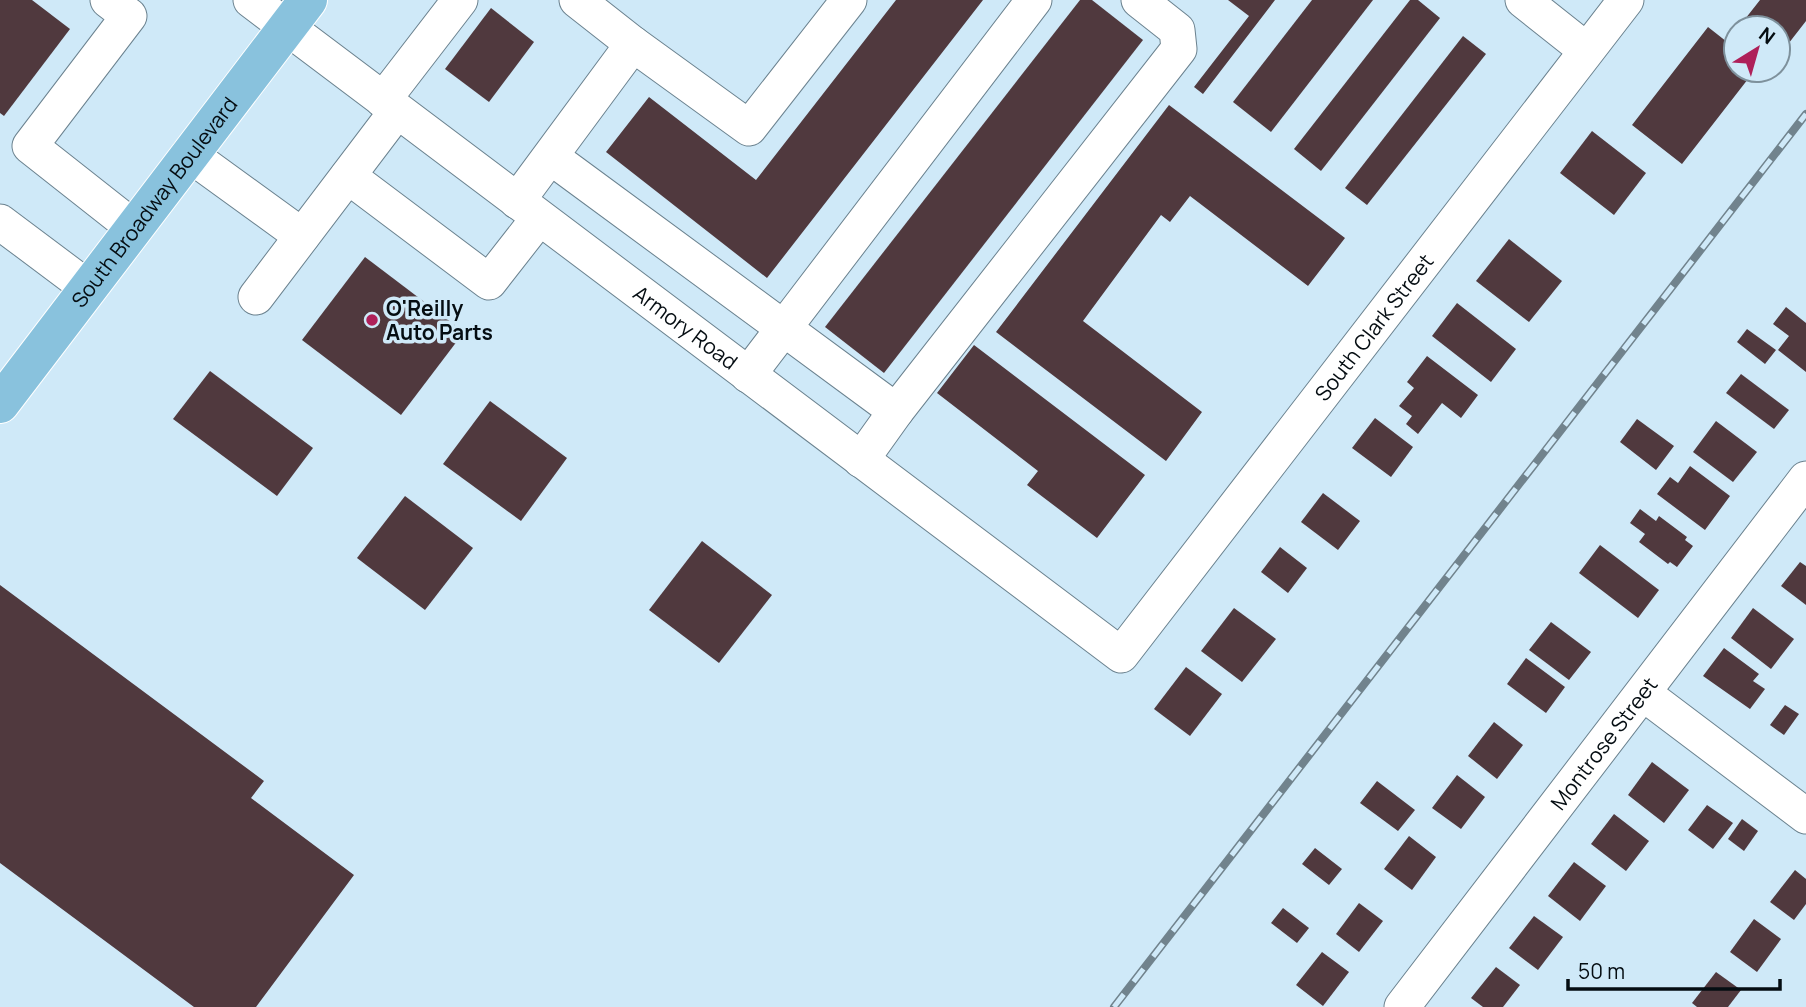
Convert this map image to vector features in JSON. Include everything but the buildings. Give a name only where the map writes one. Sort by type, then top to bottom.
[{"type":"main road","name":"South Broadway Boulevard","points":[[0,404],[297,14]]},
{"type":"street","points":[[108,0],[129,16],[30,146],[134,228]]},
{"type":"street","name":"Armory Road","points":[[251,0],[297,14],[390,106],[1121,655]]},
{"type":"street","points":[[256,297],[348,176],[390,106],[460,0]]},
{"type":"street","points":[[577,0],[749,128],[849,0]]},
{"type":"street","points":[[748,374],[1034,0]]},
{"type":"street","points":[[861,460],[896,411],[1180,49],[1177,30],[1139,0]]},
{"type":"street","points":[[1523,0],[1587,50]]},
{"type":"street","name":"South Clark Street","points":[[1121,655],[1626,0]]},
{"type":"street","points":[[348,176],[489,282],[528,209],[551,157],[634,44]]},
{"type":"street","points":[[190,154],[302,236]]},
{"type":"street","points":[[551,157],[896,411]]},
{"type":"street","points":[[0,222],[88,288]]},
{"type":"street","name":"Montrose Street","points":[[1402,1007],[1806,480]]},
{"type":"street","points":[[1643,693],[1806,816]]},
{"type":"railway","points":[[1114,1007],[1806,114]]},
{"type":"place","name":"O'Reilly Auto Parts","points":[[372,320]]}]
